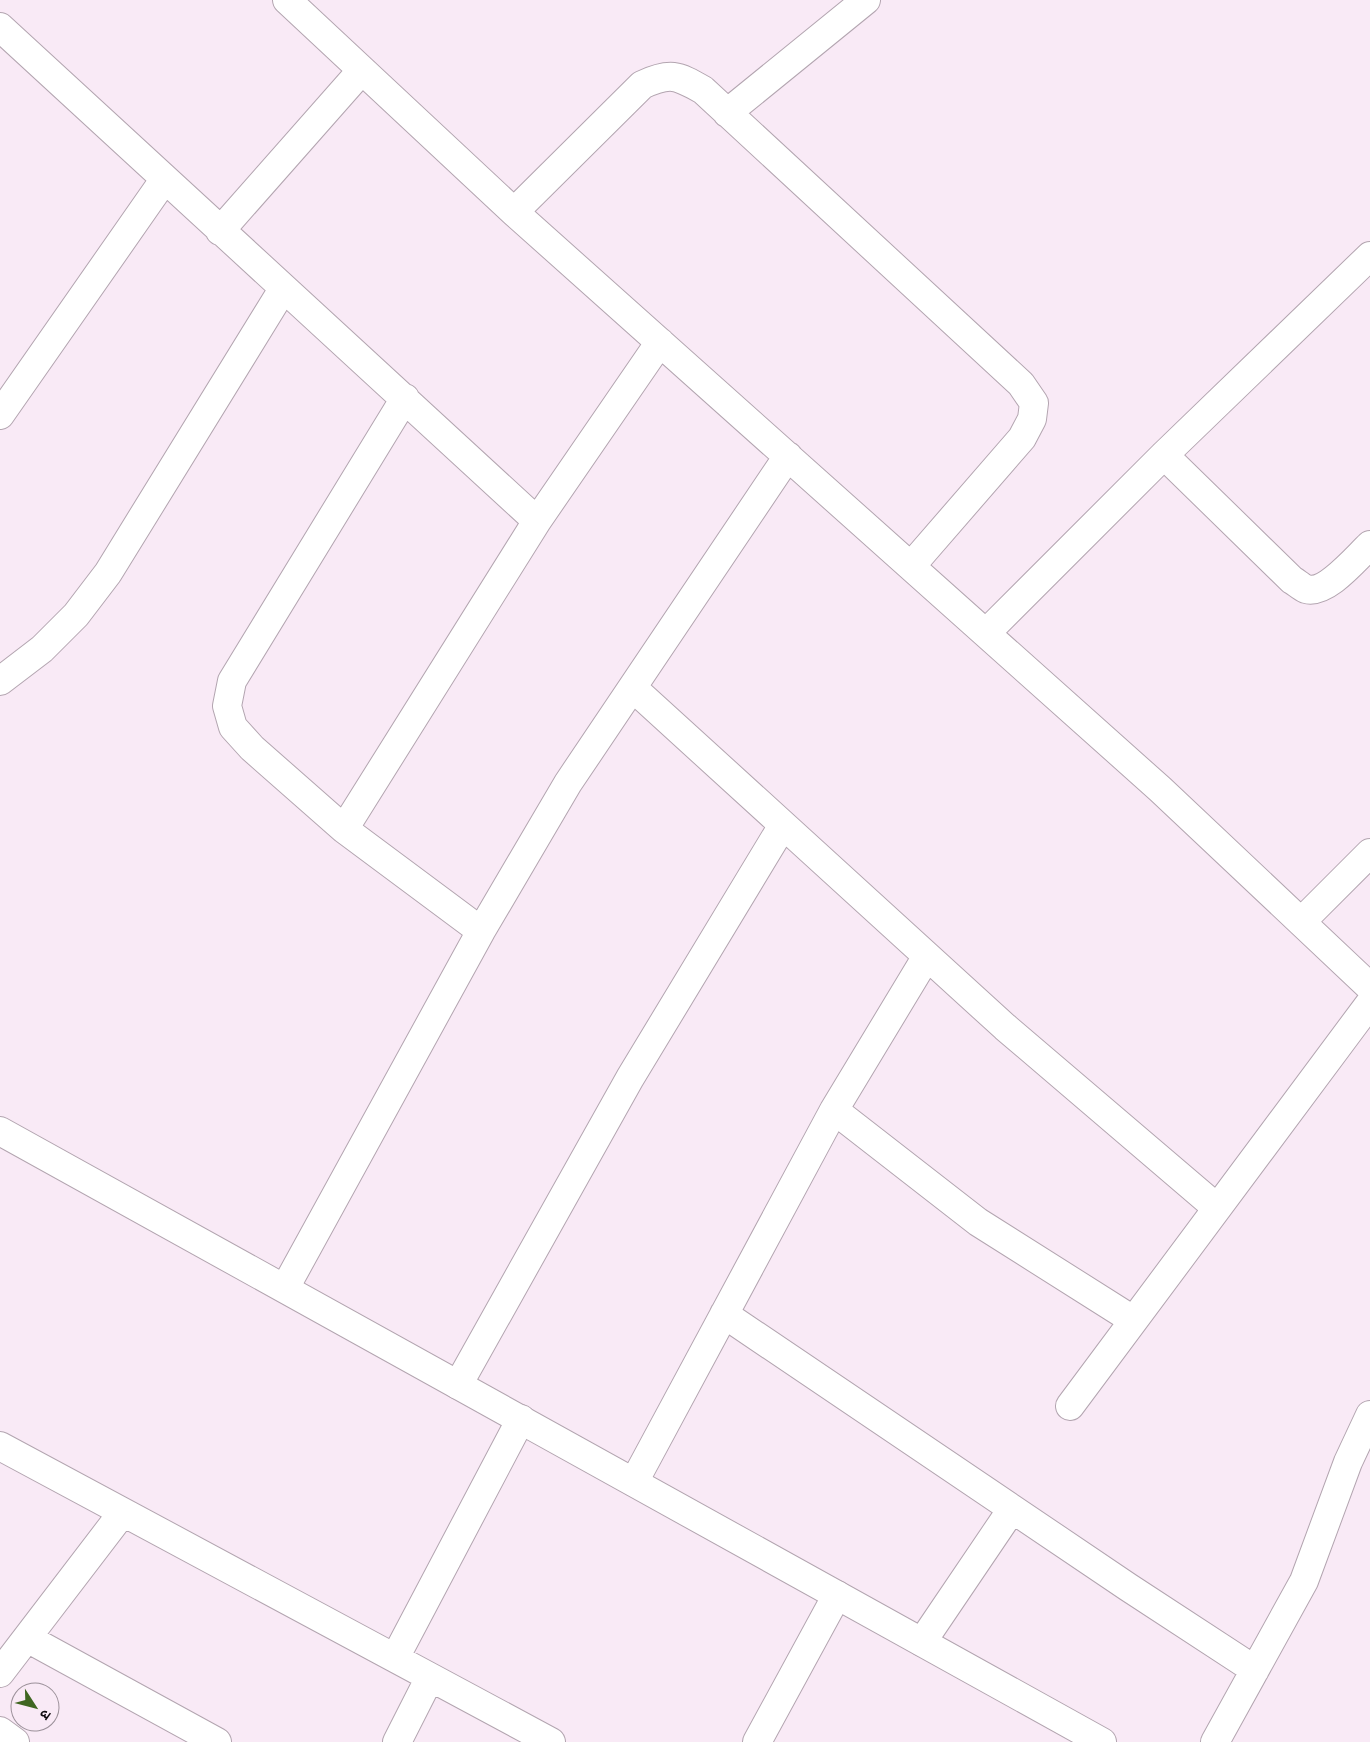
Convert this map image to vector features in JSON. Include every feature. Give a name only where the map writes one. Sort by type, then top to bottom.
[{"type":"street","points":[[287,0],[514,212],[1160,789],[1370,987]]},
{"type":"street","points":[[727,113],[866,0]]},
{"type":"street","points":[[0,28],[537,521]]},
{"type":"street","points":[[220,231],[362,70]]},
{"type":"street","points":[[514,212],[642,85],[662,75],[685,80],[704,90],[1021,384],[1034,403],[1032,419],[1022,438],[911,566]]},
{"type":"street","points":[[0,415],[164,180]]},
{"type":"street","points":[[986,633],[1164,455],[1370,256]]},
{"type":"street","points":[[0,681],[42,649],[76,615],[108,573],[283,289]]},
{"type":"street","points":[[344,829],[537,521],[660,342]]},
{"type":"street","points":[[405,398],[232,681],[227,706],[233,727],[252,748],[344,829],[481,931]]},
{"type":"street","points":[[1164,455],[1292,580],[1305,589],[1318,589],[1334,580],[1370,545]]},
{"type":"street","points":[[284,1288],[481,931],[568,783],[788,456]]},
{"type":"street","points":[[633,688],[1005,1027],[1217,1208]]},
{"type":"street","points":[[458,1385],[630,1078],[783,825]]},
{"type":"street","points":[[1301,922],[1370,853]]},
{"type":"street","points":[[634,1482],[834,1110],[926,956]]},
{"type":"street","points":[[1070,1406],[1370,1003]]},
{"type":"street","points":[[834,1110],[978,1222],[1134,1320]]},
{"type":"street","points":[[0,1131],[1102,1742]]},
{"type":"street","points":[[724,1314],[1012,1509],[1255,1670]]},
{"type":"street","points":[[1215,1742],[1304,1581],[1348,1462],[1370,1415]]},
{"type":"street","points":[[395,1658],[521,1419]]},
{"type":"street","points":[[0,1446],[551,1742]]},
{"type":"street","points":[[922,1642],[1012,1509]]},
{"type":"street","points":[[0,1673],[123,1512]]},
{"type":"street","points":[[756,1742],[837,1594]]},
{"type":"street","points":[[27,1638],[217,1742]]},
{"type":"street","points":[[397,1742],[430,1676]]},
{"type":"street","points":[[0,1731],[15,1742]]}]
